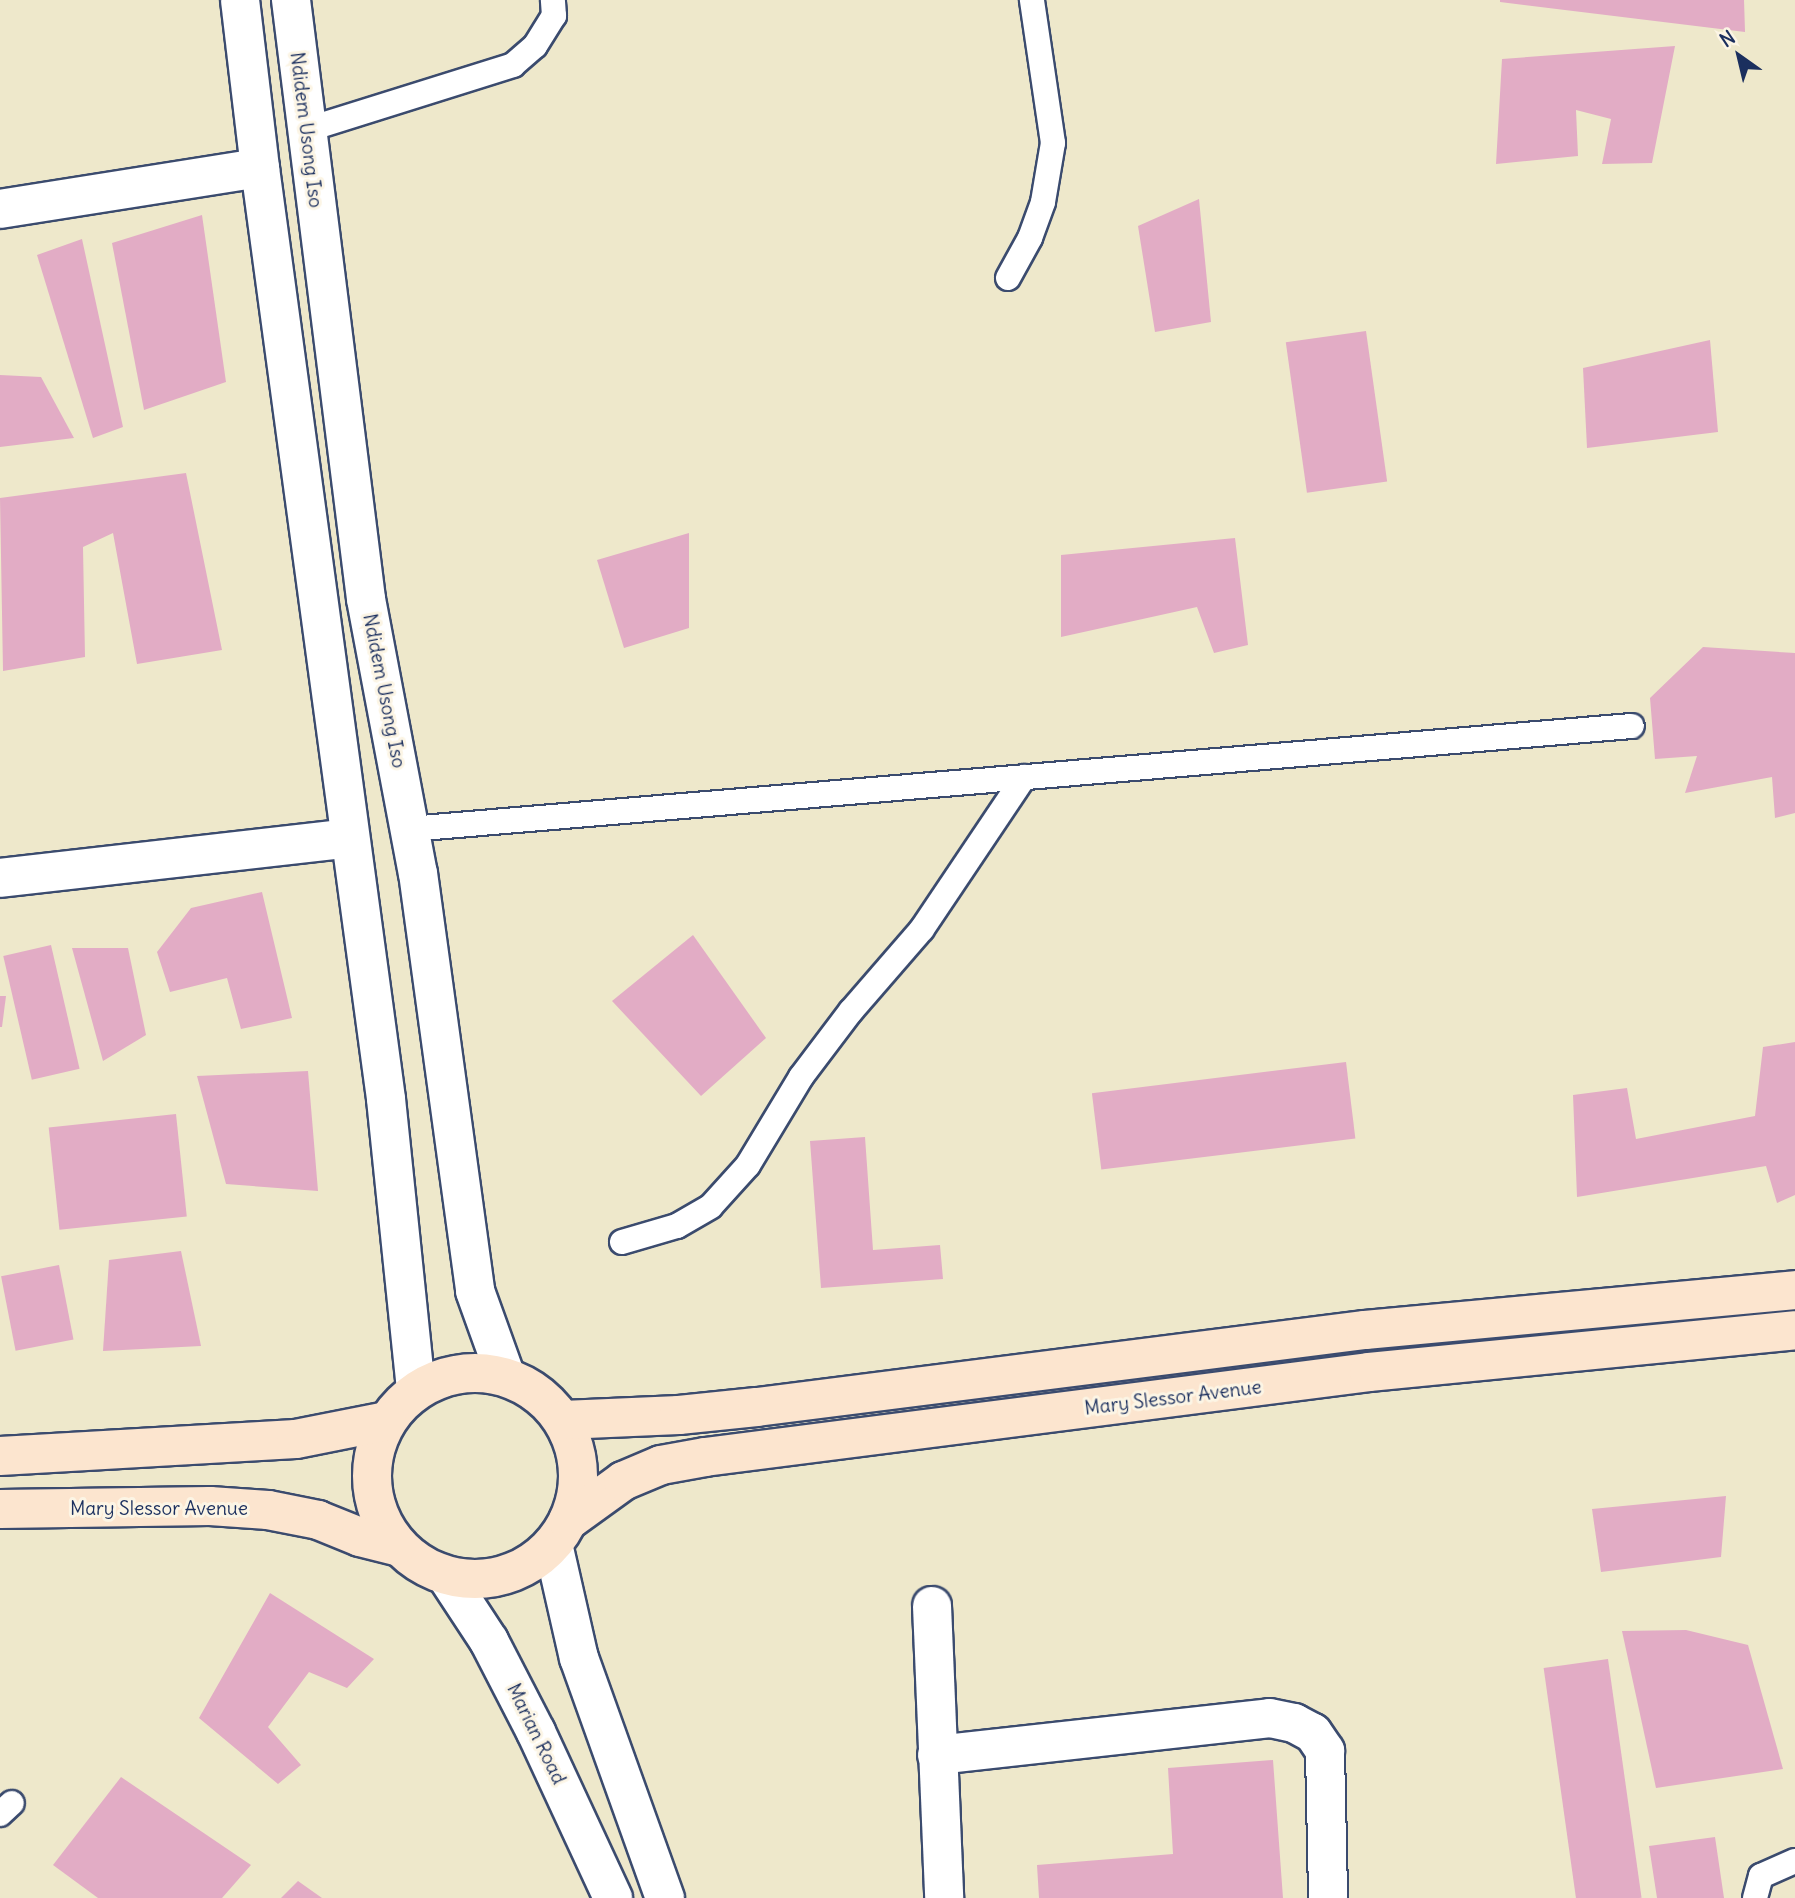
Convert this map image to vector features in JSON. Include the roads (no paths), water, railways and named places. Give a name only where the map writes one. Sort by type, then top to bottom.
[{"type":"main road","points":[[563,1420],[679,1415],[757,1407],[1365,1330],[1795,1290]]},
{"type":"main road","name":"Mary Slessor Avenue","points":[[561,1533],[623,1481],[661,1465],[705,1457],[1369,1372],[1795,1331]]},
{"type":"main road","points":[[475,1372],[506,1377],[539,1393],[563,1420],[577,1452],[578,1488],[561,1533],[522,1569],[486,1580],[447,1577],[419,1564],[396,1546],[379,1517],[370,1485],[373,1452],[387,1421],[416,1390],[444,1377],[475,1372]]},
{"type":"main road","points":[[0,1457],[296,1439],[387,1421]]},
{"type":"main road","name":"Mary Slessor Avenue","points":[[0,1509],[211,1506],[268,1510],[318,1520],[370,1540],[396,1546]]},
{"type":"street","points":[[240,0],[260,168],[386,1099],[416,1390]]},
{"type":"street","name":"Ndidem Usong Iso","points":[[290,0],[366,599],[410,829],[475,1291],[506,1377]]},
{"type":"street","points":[[0,209],[260,168]]},
{"type":"street","points":[[0,878],[350,838]]},
{"type":"street","points":[[561,1533],[579,1658],[664,1898]]},
{"type":"street","name":"Marian Road","points":[[447,1577],[489,1641],[530,1720],[613,1898]]},
{"type":"street","points":[[932,1606],[944,1898]]},
{"type":"street","points":[[937,1755],[1270,1718],[1294,1723],[1313,1733],[1325,1751],[1328,1898]]},
{"type":"lane","points":[[306,130],[513,65],[535,46],[554,16],[553,0]]},
{"type":"lane","points":[[1007,278],[1030,238],[1043,202],[1053,143],[1032,0]]},
{"type":"lane","points":[[410,829],[1632,726]]},
{"type":"lane","points":[[622,1242],[677,1226],[711,1206],[748,1165],[801,1077],[850,1011],[922,929],[1024,777]]},
{"type":"lane","points":[[1755,1898],[1761,1876],[1795,1861]]}]
